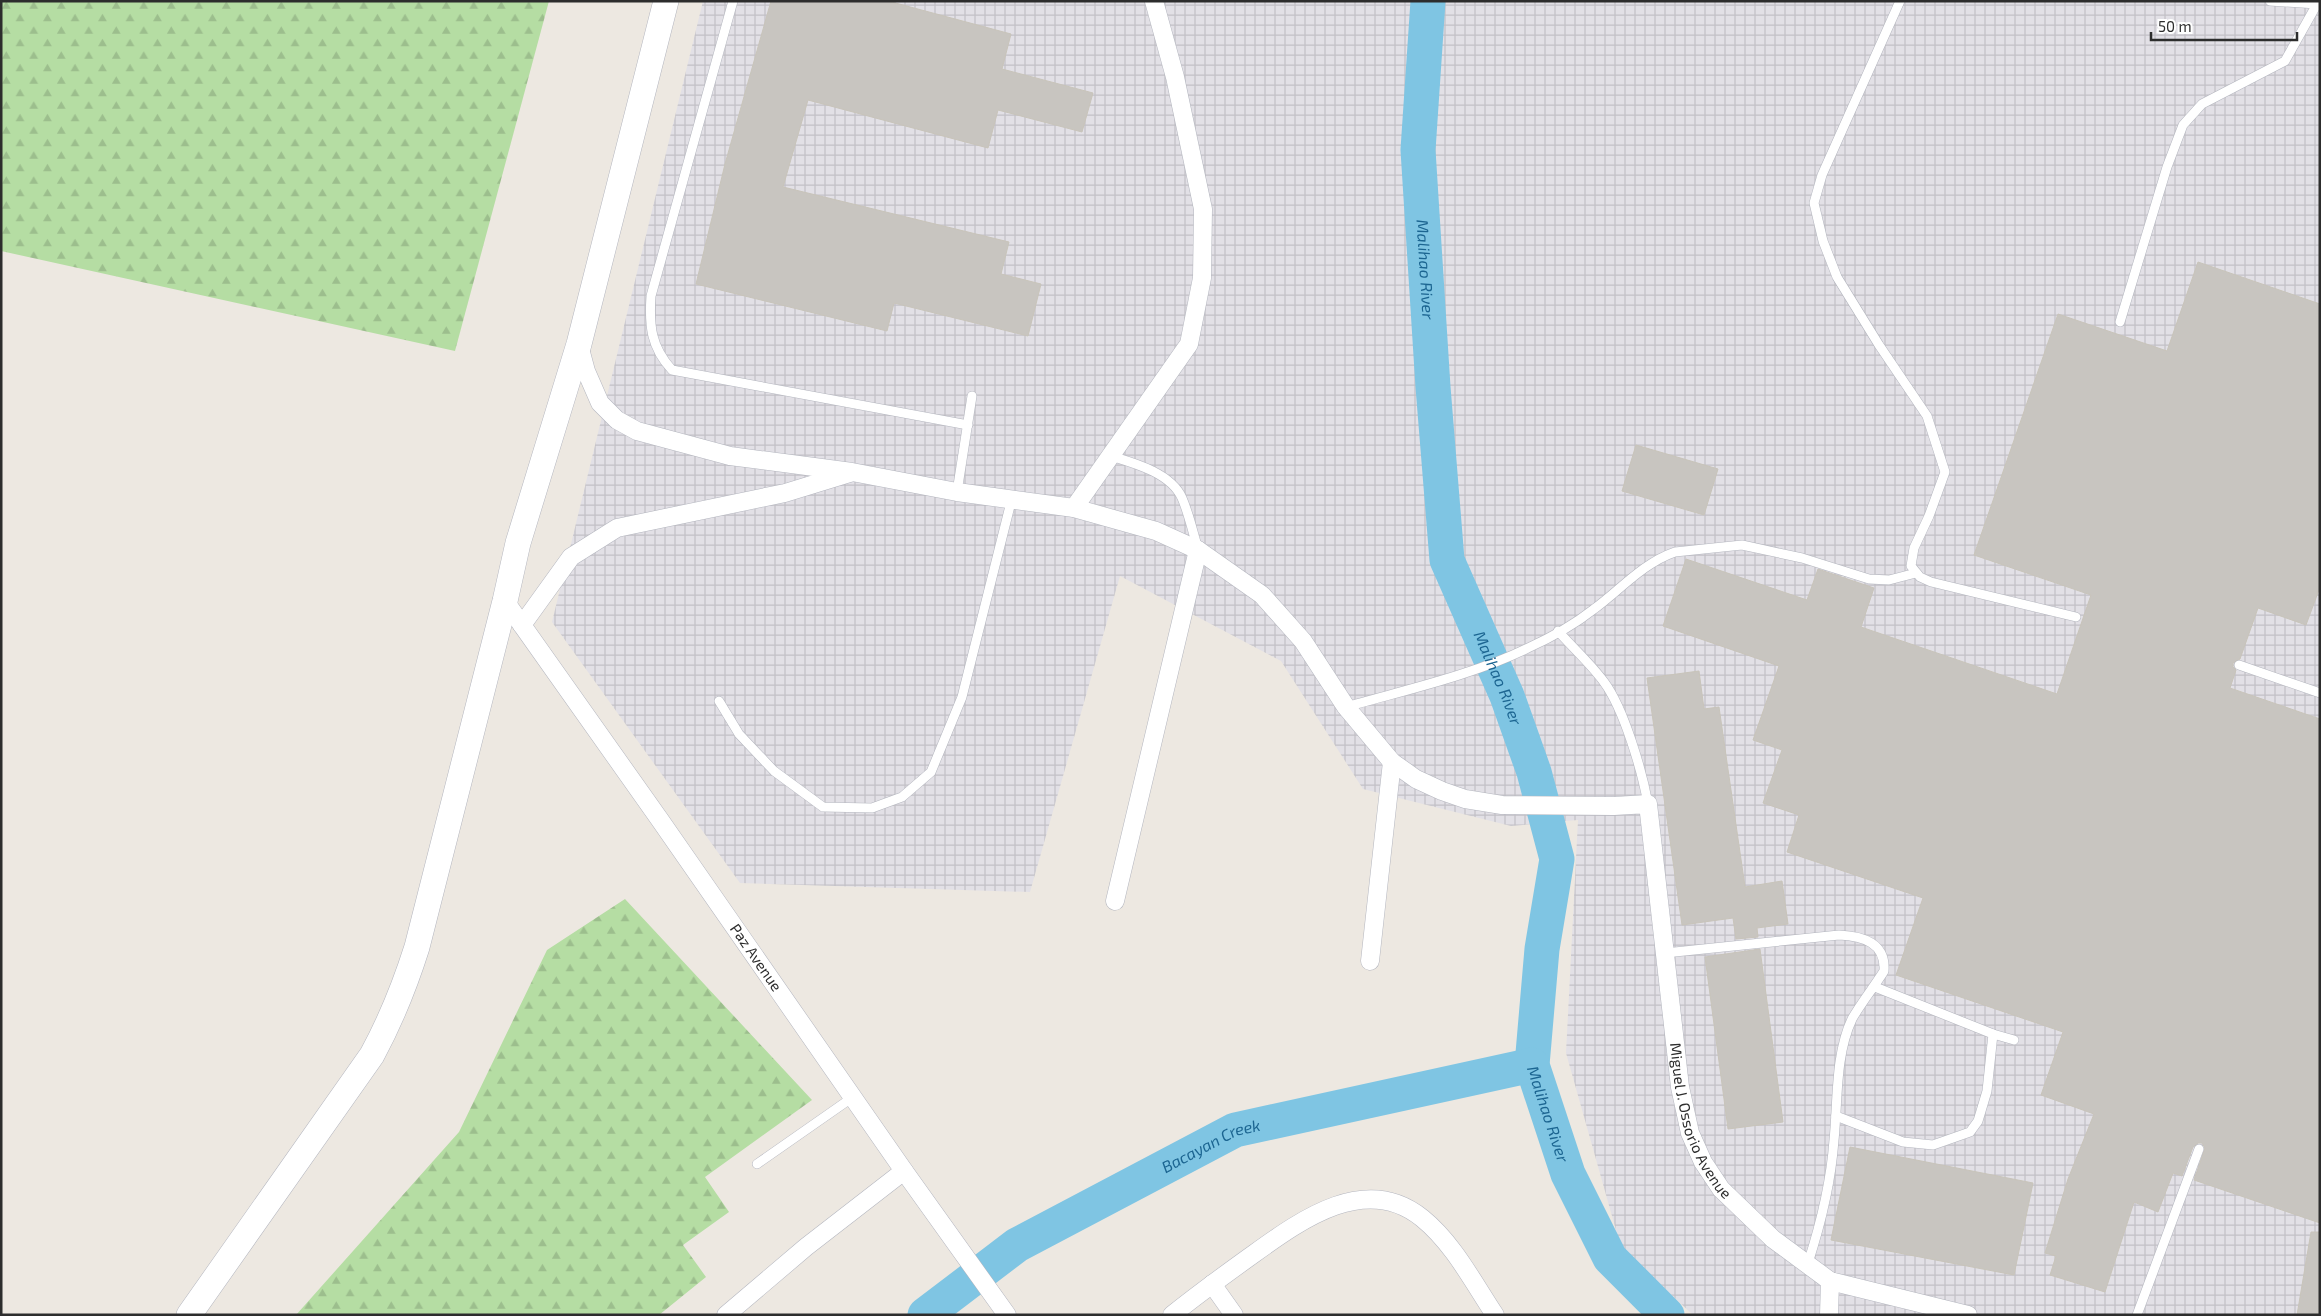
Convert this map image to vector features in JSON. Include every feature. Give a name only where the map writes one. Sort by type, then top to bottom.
[{"type":"street","points":[[189,1315],[372,1055],[391,1019],[417,946],[518,543],[579,344],[666,1]]},
{"type":"street","points":[[1074,508],[1189,344],[1202,278],[1203,208],[1174,77],[1154,1]]},
{"type":"street","points":[[579,344],[586,371],[600,403],[617,420],[638,431],[730,456],[852,472],[957,492],[1012,498],[1074,508],[1156,532],[1198,550],[1262,595],[1304,641],[1346,707],[1392,762],[1416,779],[1442,791],[1465,799],[1502,805],[1614,806],[1648,804]]},
{"type":"street","points":[[522,625],[571,557],[617,528],[785,494],[852,472]]},
{"type":"street","points":[[1115,901],[1198,550]]},
{"type":"street","name":"Paz Avenue","points":[[505,601],[1003,1310]]},
{"type":"street","points":[[1370,961],[1392,762]]},
{"type":"street","name":"Miguel J. Ossorio Avenue","points":[[1648,804],[1680,1086],[1690,1133],[1703,1162],[1727,1195],[1773,1239],[1830,1281],[1960,1314]]},
{"type":"street","points":[[726,1315],[806,1247],[904,1171]]},
{"type":"street","points":[[1172,1315],[1212,1284],[1305,1219],[1335,1205],[1367,1198],[1387,1200],[1405,1206],[1422,1218],[1444,1239],[1495,1315]]},
{"type":"street","points":[[1829,1315],[1830,1281]]},
{"type":"street","points":[[1212,1284],[1234,1315]]},
{"type":"lane","points":[[733,1],[651,296],[650,315],[659,356],[672,370],[968,425]]},
{"type":"lane","points":[[1900,1],[1822,176],[1814,203],[1823,241],[1836,277],[1879,346],[1927,416],[1945,472],[1929,516],[1914,548],[1911,566],[1920,577],[1931,582],[2076,617]]},
{"type":"lane","points":[[2120,322],[2167,166],[2183,125],[2202,104],[2285,61],[2318,3],[2270,1]]},
{"type":"lane","points":[[957,492],[972,396]]},
{"type":"lane","points":[[1111,456],[1146,466],[1165,478],[1182,496],[1198,550]]},
{"type":"lane","points":[[719,701],[739,734],[774,771],[823,807],[872,808],[902,797],[931,772],[962,697],[1012,498]]},
{"type":"lane","points":[[1346,707],[1463,673],[1528,649],[1592,611],[1638,573],[1665,556],[1696,549],[1742,545],[1802,558],[1869,579],[1888,580],[1916,573]]},
{"type":"lane","points":[[1558,631],[1605,683],[1623,721],[1636,756],[1648,804]]},
{"type":"lane","points":[[2239,665],[2320,694]]},
{"type":"lane","points":[[1665,953],[1802,938],[1857,935],[1872,942],[1881,950],[1885,962],[1884,971],[1852,1019],[1844,1043],[1834,1142],[1824,1205],[1808,1263]]},
{"type":"lane","points":[[1875,986],[1992,1034],[2014,1040]]},
{"type":"lane","points":[[1836,1116],[1903,1142],[1933,1144],[1970,1132],[1978,1120],[1987,1091],[1992,1034]]},
{"type":"lane","points":[[757,1164],[853,1097]]},
{"type":"lane","points":[[2138,1315],[2199,1149]]},
{"type":"shaded area","points":[[703,1],[2320,1],[2320,1315],[1693,1315],[1621,1248],[1566,1053],[1578,820],[1511,826],[1363,789],[1281,661],[1120,576],[1030,892],[740,883],[552,622]]},
{"type":"green space","points":[[1,1],[549,1],[455,351],[1,251]]},
{"type":"green space","points":[[625,899],[812,1100],[705,1177],[729,1212],[683,1245],[706,1277],[659,1315],[296,1315],[459,1132],[547,950]]},
{"type":"building","points":[[771,1],[888,1],[1011,34],[1002,69],[1093,93],[1082,132],[998,110],[988,148],[808,100],[783,187],[1009,242],[1001,274],[1041,284],[1028,336],[894,303],[887,331],[696,284],[725,164]]},
{"type":"building","points":[[2198,262],[2320,304],[2320,587],[2306,625],[2258,608],[2240,659],[2233,663],[2233,667],[2236,670],[2230,688],[2320,719],[2320,1223],[2194,1180],[2205,1148],[2202,1143],[2198,1143],[2193,1147],[2182,1176],[2173,1173],[2158,1212],[2134,1202],[2105,1292],[2050,1275],[2056,1256],[2045,1253],[2068,1179],[2094,1114],[2041,1095],[2063,1032],[1896,975],[1923,898],[1787,852],[1799,815],[1763,803],[1782,750],[1753,740],[1779,666],[1663,626],[1686,559],[1807,600],[1818,569],[1874,588],[1861,627],[2057,694],[2091,595],[1974,555],[2058,314],[2167,351]]},
{"type":"building","points":[[1636,445],[1718,469],[1704,515],[1622,491]]},
{"type":"building","points":[[1699,671],[1704,709],[1719,707],[1745,887],[1782,881],[1788,924],[1757,928],[1758,937],[1736,939],[1733,918],[1682,925],[1647,678]]},
{"type":"building","points":[[1760,949],[1783,1122],[1728,1129],[1705,957]]},
{"type":"building","points":[[1850,1147],[2033,1183],[2014,1275],[1831,1240]]},
{"type":"building","points":[[2311,1232],[2320,1232],[2320,1315],[2297,1315]]},
{"type":"waterway","name":"Malihao River","points":[[1428,1],[1418,150],[1433,387],[1447,560],[1507,696],[1534,772],[1557,859],[1542,949],[1532,1065],[1568,1174],[1610,1258],[1667,1315]]},
{"type":"waterway","name":"Bacayan Creek","points":[[925,1315],[1017,1245],[1235,1130],[1532,1065]]}]
